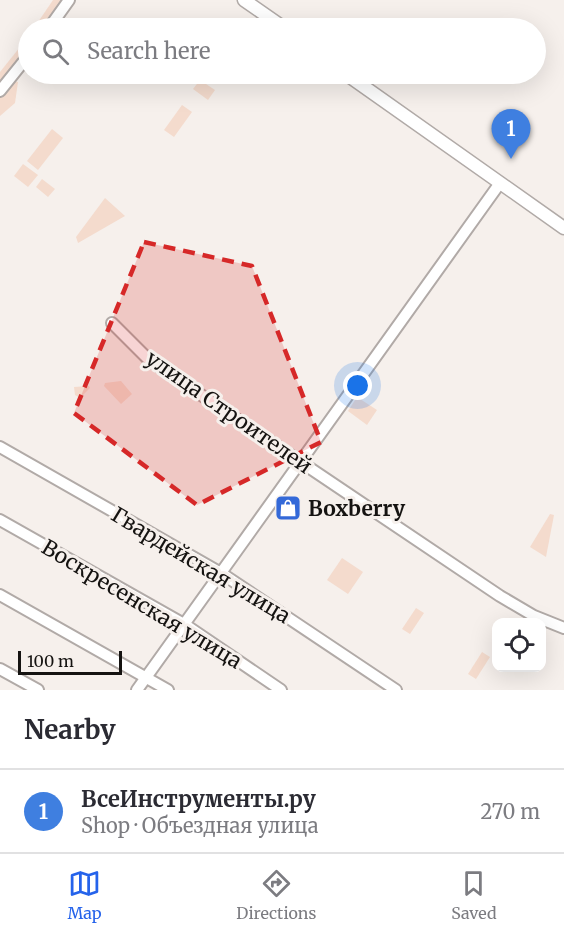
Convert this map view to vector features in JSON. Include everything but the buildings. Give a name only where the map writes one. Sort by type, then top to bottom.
[{"type":"main road","points":[[244,0],[270,18]]},
{"type":"main road","points":[[360,84],[564,228]]},
{"type":"street","points":[[56,18],[69,0]]},
{"type":"street","points":[[0,91],[18,68]]},
{"type":"street","points":[[137,690],[500,183]]},
{"type":"street","name":"улица Строителей","points":[[112,323],[148,360],[515,606],[564,628]]},
{"type":"street","name":"Гвардейская улица","points":[[0,447],[221,573],[396,690]]},
{"type":"street","name":"Воскресенская улица","points":[[0,520],[184,624],[281,690]]},
{"type":"street","points":[[0,595],[168,690]]},
{"type":"street","points":[[0,669],[38,690]]},
{"type":"highlighted area","points":[[144,242],[252,266],[321,442],[197,505],[74,413]]},
{"type":"shaded area","points":[[53,0],[66,0],[53,18],[41,18]]},
{"type":"shaded area","points":[[18,50],[18,64],[0,85],[0,72]]},
{"type":"shaded area","points":[[14,81],[18,82],[15,103],[0,116],[0,97]]},
{"type":"shaded area","points":[[197,84],[206,84],[215,90],[208,100],[193,89]]},
{"type":"shaded area","points":[[182,105],[192,112],[174,137],[164,130]]},
{"type":"shaded area","points":[[52,129],[63,138],[38,170],[27,161]]},
{"type":"shaded area","points":[[23,164],[38,175],[28,187],[14,176]]},
{"type":"shaded area","points":[[42,179],[55,189],[48,197],[36,187]]},
{"type":"shaded area","points":[[105,198],[125,216],[78,243],[76,237]]},
{"type":"shaded area","points":[[121,381],[132,394],[121,404],[104,386],[105,383]]},
{"type":"shaded area","points":[[89,386],[90,388],[80,398],[75,395],[74,387]]},
{"type":"shaded area","points":[[357,397],[377,410],[367,425],[348,411]]},
{"type":"shaded area","points":[[550,514],[554,515],[546,557],[530,547]]},
{"type":"shaded area","points":[[342,558],[363,572],[348,594],[327,580]]},
{"type":"shaded area","points":[[416,608],[424,613],[410,634],[402,629]]},
{"type":"shaded area","points":[[482,652],[490,657],[476,679],[468,674]]},
{"type":"place","name":"ВсеИнструменты.ру","points":[[511,159]]},
{"type":"place","name":"Boxberry","points":[[288,508]]}]
